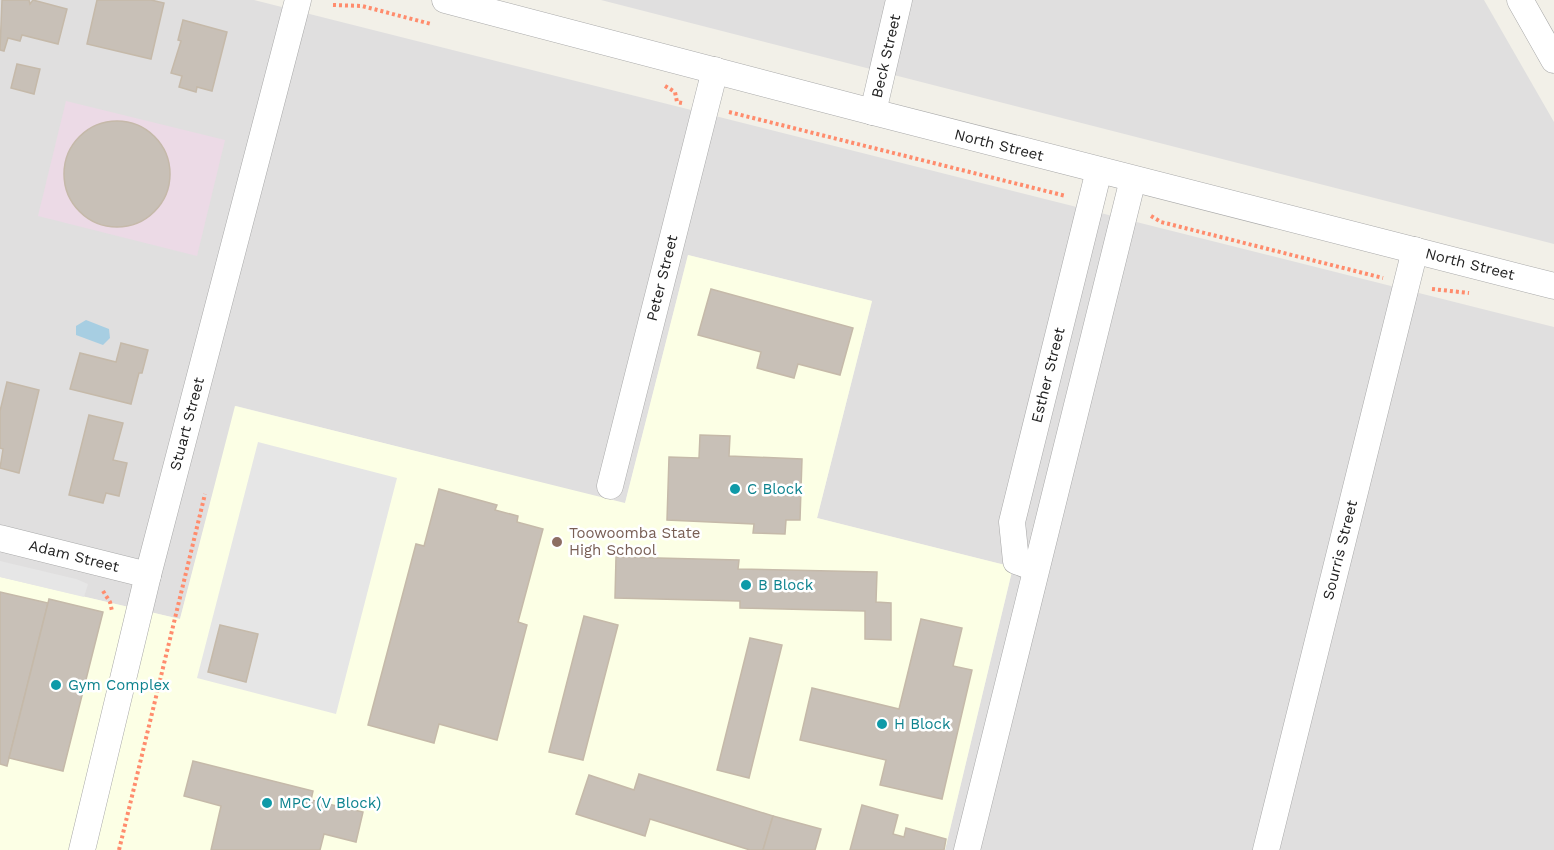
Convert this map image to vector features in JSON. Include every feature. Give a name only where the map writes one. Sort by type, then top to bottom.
[{"type":"street","name":"Stuart Street","points":[[82,850],[148,574],[298,0]]},
{"type":"street","name":"North Street","points":[[445,0],[1554,286]]},
{"type":"street","name":"Beck Street","points":[[873,112],[899,0]]},
{"type":"street","points":[[1520,0],[1554,60]]},
{"type":"street","name":"Peter Street","points":[[610,486],[715,70]]},
{"type":"street","name":"Esther Street","points":[[1035,568],[1016,561],[1012,522],[1099,170]]},
{"type":"street","points":[[966,850],[1133,179]]},
{"type":"street","name":"Sourris Street","points":[[1266,850],[1415,250]]},
{"type":"street","name":"Adam Street","points":[[0,538],[148,574]]},
{"type":"path","points":[[723,111],[1072,197]]},
{"type":"path","points":[[1148,213],[1161,222],[1407,283],[1446,292],[1477,293]]},
{"type":"path","points":[[118,850],[205,494]]},
{"type":"shaded area","points":[[0,0],[254,0],[1554,327],[1554,850],[945,850],[1013,567],[817,518],[872,301],[688,255],[625,504],[236,406],[180,619],[0,577]]},
{"type":"shaded area","points":[[601,0],[1484,0],[1554,122],[1554,244]]},
{"type":"shaded area","points":[[66,101],[225,140],[197,256],[38,216]]},
{"type":"shaded area","name":"Toowoomba State High School","points":[[688,255],[872,301],[817,518],[1013,567],[945,850],[0,850],[0,577],[180,619],[235,406],[625,503]]},
{"type":"shaded area","points":[[258,442],[397,478],[336,714],[197,678]]},
{"type":"shaded area","points":[[0,561],[76,579],[88,584],[84,597],[0,577]]},
{"type":"water","points":[[86,320],[109,329],[110,338],[103,345],[76,335],[76,326]]},
{"type":"building","points":[[2,0],[29,0],[30,4],[33,0],[67,9],[58,44],[22,35],[20,41],[8,38],[4,51],[0,50]]},
{"type":"building","points":[[97,0],[151,0],[164,3],[151,59],[87,44]]},
{"type":"building","points":[[183,20],[227,32],[212,91],[197,87],[196,92],[179,87],[182,76],[171,73],[181,41],[178,40]]},
{"type":"building","points":[[17,64],[40,69],[34,94],[11,88]]},
{"type":"building","points":[[117,121],[137,125],[154,137],[166,154],[170,174],[166,194],[154,211],[137,223],[117,227],[97,223],[80,211],[68,194],[64,174],[68,154],[80,137],[97,125]]},
{"type":"building","points":[[711,289],[853,328],[840,375],[798,364],[794,378],[757,368],[761,352],[698,335]]},
{"type":"building","points":[[121,343],[148,350],[131,404],[70,389],[80,353],[116,362]]},
{"type":"building","points":[[7,382],[39,390],[19,473],[0,468],[3,449],[0,448],[0,411]]},
{"type":"building","points":[[89,415],[123,423],[113,460],[127,463],[119,496],[106,493],[103,503],[69,495]]},
{"type":"building","name":"C Block","points":[[700,435],[730,436],[729,456],[802,459],[800,520],[786,520],[785,534],[753,533],[754,524],[667,520],[669,457],[699,458]]},
{"type":"building","points":[[439,489],[497,505],[495,510],[518,516],[517,522],[543,529],[518,622],[527,625],[497,740],[439,724],[434,743],[368,725],[416,544],[424,546]]},
{"type":"building","name":"B Block","points":[[616,557],[739,560],[738,569],[877,572],[876,602],[891,603],[891,640],[865,639],[865,611],[740,608],[740,601],[615,598]]},
{"type":"building","points":[[0,592],[48,603],[7,766],[0,764]]},
{"type":"building","name":"Gym Complex","points":[[49,599],[103,612],[63,771],[9,758]]},
{"type":"building","points":[[584,616],[618,625],[583,760],[549,752]]},
{"type":"building","name":"H Block","points":[[921,619],[962,628],[953,666],[972,670],[942,799],[880,785],[886,760],[800,740],[812,688],[899,709]]},
{"type":"building","points":[[220,625],[258,634],[246,682],[208,672]]},
{"type":"building","points":[[750,638],[782,645],[749,778],[717,770]]},
{"type":"building","name":"MPC (V Block)","points":[[193,761],[313,791],[311,800],[363,812],[356,842],[324,834],[320,850],[211,850],[221,806],[184,796]]},
{"type":"building","points":[[639,774],[773,816],[763,850],[750,850],[650,819],[645,836],[576,814],[589,775],[634,790]]},
{"type":"building","points":[[862,805],[898,815],[893,834],[904,837],[906,828],[946,839],[944,850],[850,850]]},
{"type":"building","points":[[773,816],[821,829],[815,850],[763,850]]},
{"type":"place","name":"C Block","points":[[735,489]]},
{"type":"place","name":"Toowoomba State High School","points":[[557,542]]},
{"type":"place","name":"B Block","points":[[746,585]]},
{"type":"place","name":"Gym Complex","points":[[56,685]]},
{"type":"place","name":"H Block","points":[[882,724]]},
{"type":"place","name":"MPC (V Block)","points":[[267,803]]}]
